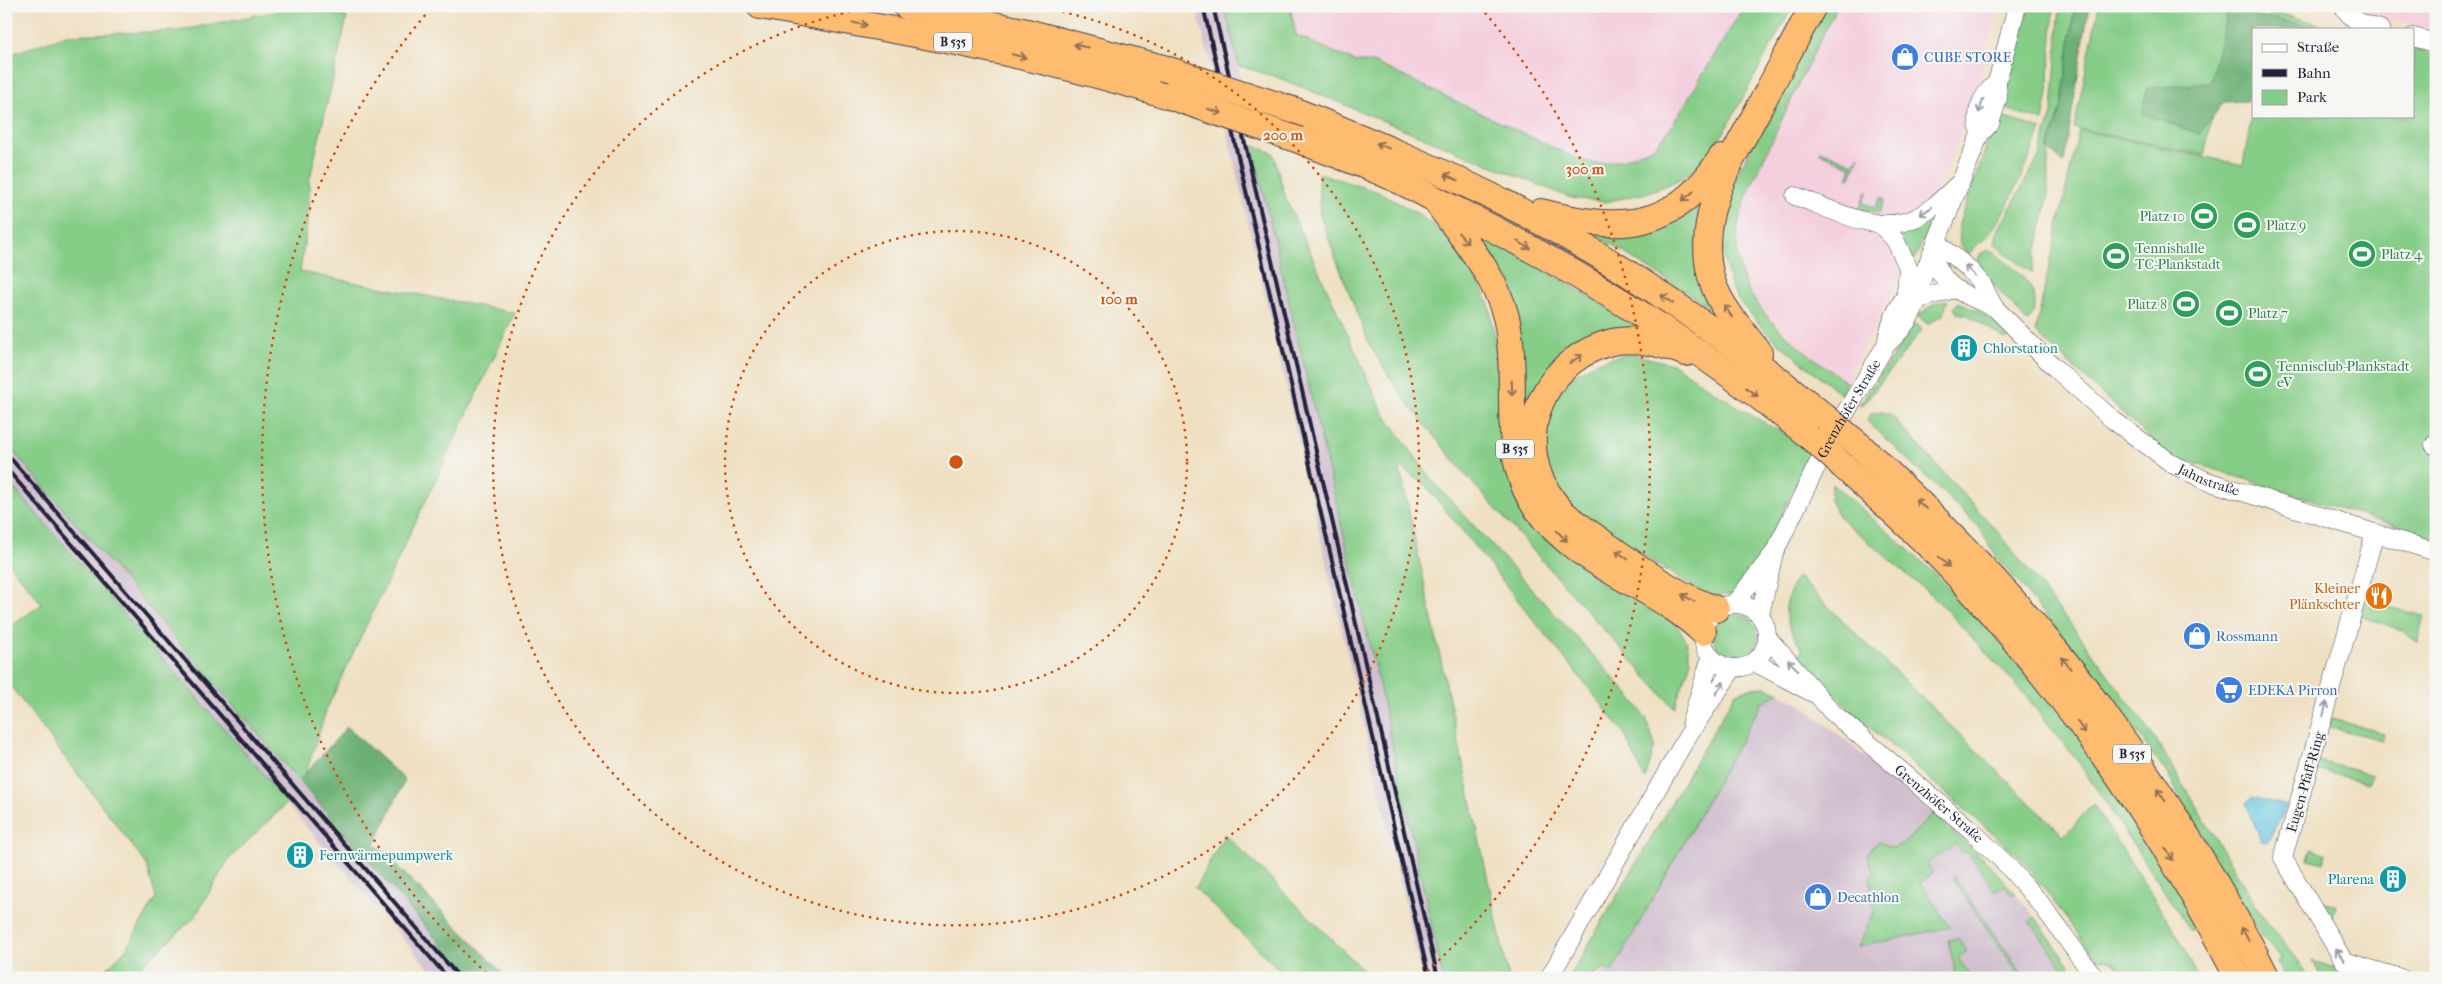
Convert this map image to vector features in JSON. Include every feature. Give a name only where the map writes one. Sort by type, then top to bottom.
[{"type":"highway","name":"B 535","points":[[760,6],[917,34],[1103,76],[1299,140],[1388,175],[1506,234],[1647,318],[1713,362],[1815,441],[1910,528],[1968,586],[2059,697],[2152,826],[2217,935],[2238,978]]},
{"type":"highway","name":"B 535","points":[[906,6],[1027,32],[1163,68],[1293,110],[1412,159],[1505,203],[1640,281],[1694,316],[1778,378],[1858,445],[1928,510],[1995,580],[2049,642],[2095,701],[2172,811],[2213,876],[2266,978]]},
{"type":"highway","name":"B 535","points":[[1505,203],[1571,220],[1611,225],[1651,219],[1679,204],[1704,181],[1729,146],[1804,6]]},
{"type":"highway","name":"B 535","points":[[1778,378],[1730,315],[1718,294],[1708,260],[1708,231],[1710,212],[1721,181],[1813,6]]},
{"type":"highway","name":"B 535","points":[[1434,198],[1479,258],[1494,285],[1505,316],[1511,347],[1515,458],[1523,488],[1566,541],[1590,558],[1650,594],[1703,632]]},
{"type":"highway","name":"B 535","points":[[1713,362],[1678,349],[1634,341],[1613,342],[1589,350],[1568,364],[1548,386],[1536,411],[1533,433],[1534,456],[1538,471],[1553,502],[1578,524],[1662,583],[1695,602],[1725,606]]},
{"type":"street","name":"Grenzhöfer Straße","points":[[1760,615],[1774,553],[1828,443],[1886,345],[1899,333],[1980,134],[1990,124],[1998,98],[1997,82],[2016,6]]},
{"type":"street","points":[[2343,6],[2348,16],[2377,28]]},
{"type":"street","points":[[2414,37],[2436,43]]},
{"type":"street","points":[[1795,196],[1864,221],[1881,225],[1913,219],[1931,209],[1962,180]]},
{"type":"street","points":[[1881,225],[1895,240],[1908,267],[1913,295],[1954,289]]},
{"type":"street","points":[[1935,248],[1941,277],[1954,289],[1994,307]]},
{"type":"street","points":[[1935,248],[1967,267],[1982,284],[1994,307]]},
{"type":"street","name":"Jahnstraße","points":[[1994,307],[2056,369],[2113,420],[2174,465],[2207,481],[2436,552]]},
{"type":"street","name":"Eugen-Pfaff-Ring","points":[[2374,534],[2283,858],[2344,961],[2401,978]]},
{"type":"street","name":"Grenzhöfer Straße","points":[[1703,632],[1710,616],[1725,606],[1774,553]]},
{"type":"street","points":[[1703,632],[1706,650],[1711,657],[1724,667],[1740,668],[1754,662],[1764,651],[1768,636],[1760,615],[1745,605],[1725,606]]},
{"type":"street","points":[[1768,636],[1818,695]]},
{"type":"street","points":[[1687,737],[1711,657]]},
{"type":"street","name":"Grenzhöfer Straße","points":[[1754,662],[1818,695],[1833,713],[1972,831],[2007,865],[2041,904],[2095,978]]},
{"type":"street","points":[[1549,978],[1687,737],[1733,668]]},
{"type":"shaded area","points":[[1196,6],[1224,6],[1239,66],[1252,145],[1379,685],[1443,978],[1422,978],[1233,157]]},
{"type":"shaded area","points":[[1290,6],[1744,6],[1671,127],[1654,147],[1622,161],[1596,164],[1573,157],[1374,62],[1356,62],[1296,35]]},
{"type":"shaded area","points":[[1837,6],[1998,6],[1977,88],[1952,156],[1897,282],[1846,382],[1806,352],[1769,317],[1753,297],[1744,280],[1737,248],[1739,219],[1758,171],[1803,72]]},
{"type":"shaded area","points":[[2326,6],[2436,6],[2436,30],[2333,8]]},
{"type":"shaded area","points":[[6,443],[470,978],[437,978],[6,479]]},
{"type":"shaded area","points":[[1779,693],[1803,706],[1952,830],[1987,862],[2035,917],[2078,978],[1599,978],[1605,968],[1612,972],[1761,704]]},
{"type":"green space","points":[[1224,6],[1290,6],[1296,35],[1356,62],[1373,62],[1573,157],[1596,164],[1622,160],[1654,147],[1671,127],[1744,6],[1793,6],[1723,134],[1698,169],[1672,183],[1646,193],[1605,202],[1571,198],[1277,77],[1239,66]]},
{"type":"green space","points":[[1824,6],[1837,6],[1747,196],[1739,221],[1737,244],[1738,259],[1744,281],[1752,296],[1762,310],[1788,337],[1846,382],[1841,394],[1770,336],[1738,300],[1730,283],[1722,251],[1723,211],[1737,175]]},
{"type":"green space","points":[[2029,6],[2054,6],[2048,92],[2043,121],[2000,107]]},
{"type":"green space","points":[[2060,6],[2075,6],[2061,110],[2048,149],[2048,197],[2032,273],[1995,245],[1997,232],[2039,157],[2052,113]]},
{"type":"green space","points":[[2075,6],[2089,6],[2064,163],[2048,149],[2061,110]]},
{"type":"green space","points":[[2099,6],[2184,6],[2233,16],[2204,155],[2074,128]]},
{"type":"green space","points":[[2229,6],[2252,6],[2256,16],[2321,28],[2252,28],[2252,87],[2248,101],[2224,102],[2199,134],[2143,114],[2147,88],[2210,83]]},
{"type":"green space","points":[[294,8],[347,17],[309,182],[309,211],[300,272],[515,313],[327,708],[305,776],[299,781],[6,443],[6,56],[67,35],[177,31]]},
{"type":"green space","points":[[2270,11],[2333,28],[2267,28]]},
{"type":"green space","name":"Tennisclub-Plankstadt eV","points":[[2414,49],[2436,55],[2435,538],[2168,455],[2035,332],[2079,130],[2243,165],[2252,115],[2252,118],[2414,118]]},
{"type":"green space","points":[[1997,117],[2041,129],[2025,169],[2005,209],[1990,233],[1968,255],[1960,245],[1959,224]]},
{"type":"green space","points":[[1252,145],[1273,153],[1286,199],[1383,412],[1431,479],[1631,697],[1646,718],[1655,746],[1645,779],[1623,731],[1426,486],[1399,465],[1509,978],[1443,978],[1379,685]]},
{"type":"green space","points":[[1821,150],[1853,164],[1860,155],[1851,177],[1848,178],[1852,167],[1820,153]]},
{"type":"green space","points":[[1318,173],[1381,193],[1418,214],[1450,238],[1472,268],[1489,304],[1495,339],[1504,444],[1583,568],[1633,600],[1675,622],[1686,640],[1691,662],[1674,708],[1470,480],[1404,399],[1370,346],[1336,259],[1320,215]]},
{"type":"green space","points":[[1706,189],[1717,312],[1595,234]]},
{"type":"green space","points":[[1866,191],[1868,191],[1863,202],[1875,208],[1880,197],[1885,199],[1879,213],[1860,208]]},
{"type":"green space","points":[[1931,217],[1932,221],[1914,260],[1892,229]]},
{"type":"green space","points":[[1486,238],[1504,245],[1651,334],[1620,335],[1539,392],[1554,516],[1481,243]]},
{"type":"green space","points":[[1992,251],[2009,264],[2032,291],[2035,301],[2033,312],[2027,322],[1976,264],[1981,253]]},
{"type":"green space","points":[[1948,300],[1943,315],[1928,324],[1917,316],[1934,304]]},
{"type":"green space","points":[[1958,302],[1979,311],[2012,337],[2006,339],[1968,315],[1957,313],[1954,308]]},
{"type":"green space","points":[[1912,324],[1918,325],[1922,330],[1862,406],[1859,405],[1912,329]]},
{"type":"green space","points":[[1631,354],[1673,364],[1744,411],[1811,449],[1812,458],[1791,492],[1779,522],[1760,558],[1732,594],[1708,597],[1613,536],[1582,513],[1568,499],[1556,484],[1548,468],[1543,450],[1544,430],[1557,393],[1573,376],[1584,369],[1608,359]]},
{"type":"green space","points":[[1883,412],[1891,415],[1999,533],[2084,642],[2155,738],[2266,922],[2290,949],[2308,978],[2285,978],[2277,961],[2282,958],[2262,938],[2167,774],[2095,674],[1998,559],[1977,525],[1867,421],[1871,413]]},
{"type":"green space","points":[[6,479],[288,802],[228,860],[195,917],[128,978],[97,978],[126,949],[156,898],[147,865],[6,680],[6,630],[42,604],[6,560]]},
{"type":"green space","points":[[1832,483],[1929,568],[1967,605],[2079,733],[2203,929],[2191,931],[2079,763],[2021,690],[1937,600],[1838,516],[1830,500]]},
{"type":"green space","points":[[1797,576],[2064,836],[2093,804],[2172,927],[2199,978],[2126,978],[2111,961],[2097,960],[2023,860],[1864,722],[1796,659],[1802,650],[1788,621],[1786,606]]},
{"type":"green space","points":[[2363,601],[2424,616],[2417,643],[2403,631],[2358,614]]},
{"type":"green space","points":[[1740,614],[1752,620],[1757,627],[1757,645],[1752,652],[1745,657],[1732,658],[1724,655],[1717,648],[1714,632],[1717,624],[1724,617]]},
{"type":"green space","points":[[1766,687],[1779,693],[1761,704],[1612,972],[1605,968],[1588,978],[1569,978],[1735,694],[1750,688]]},
{"type":"green space","points":[[2332,719],[2384,733],[2382,740],[2329,727]]},
{"type":"green space","points":[[347,727],[405,780],[375,844],[508,978],[470,978],[299,781]]},
{"type":"green space","points":[[2319,761],[2372,775],[2368,783],[2316,769]]},
{"type":"green space","points":[[1932,814],[1987,862],[2016,894],[2012,896],[2004,885],[1995,891],[1971,856],[1965,851],[1962,853],[1955,844],[1927,864],[1933,873],[1920,883],[1950,927],[1858,947],[1874,912],[1870,877],[1875,873],[1867,857],[1871,848],[1879,842],[1893,848],[1906,842]]},
{"type":"green space","points":[[1225,834],[1371,978],[1288,978],[1195,888]]},
{"type":"green space","points":[[2311,848],[2326,854],[2324,863],[2308,859]]},
{"type":"green space","points":[[1954,876],[2025,978],[2021,978],[1952,878]]},
{"type":"green space","points":[[2312,898],[2336,906],[2329,927]]},
{"type":"green space","points":[[2035,917],[2078,978],[2070,978],[2030,921]]},
{"type":"green space","points":[[1958,938],[1967,951],[1958,958],[1972,978],[1957,978],[1948,940]]},
{"type":"green space","points":[[2313,961],[2344,971],[2347,978],[2321,978]]},
{"type":"water","points":[[2253,797],[2287,806],[2267,842],[2261,841],[2246,803]]},
{"type":"railway","points":[[1203,6],[1429,978]]},
{"type":"railway","points":[[1213,6],[1438,978]]},
{"type":"railway","points":[[6,453],[460,978]]},
{"type":"railway","points":[[6,468],[448,978]]},
{"type":"place","name":"CUBE STORE","points":[[1905,57]]},
{"type":"place","name":"Platz 10","points":[[2204,216]]},
{"type":"place","name":"Platz 9","points":[[2247,225]]},
{"type":"place","name":"Platz 4","points":[[2362,254]]},
{"type":"place","name":"Tennishalle TC-Plankstadt","points":[[2116,256]]},
{"type":"place","name":"Platz 8","points":[[2186,304]]},
{"type":"place","name":"Platz 7","points":[[2229,313]]},
{"type":"place","name":"Chlorstation","points":[[1964,348]]},
{"type":"place","name":"Tennisclub-Plankstadt eV","points":[[2258,374]]},
{"type":"place","name":"Kleiner Plänkschter","points":[[2379,596]]},
{"type":"place","name":"Rossmann","points":[[2197,636]]},
{"type":"place","name":"EDEKA Pirron","points":[[2229,690]]},
{"type":"place","name":"Fernwärmepumpwerk","points":[[300,855]]},
{"type":"place","name":"Plarena","points":[[2393,879]]},
{"type":"place","name":"Decathlon","points":[[1818,897]]}]
